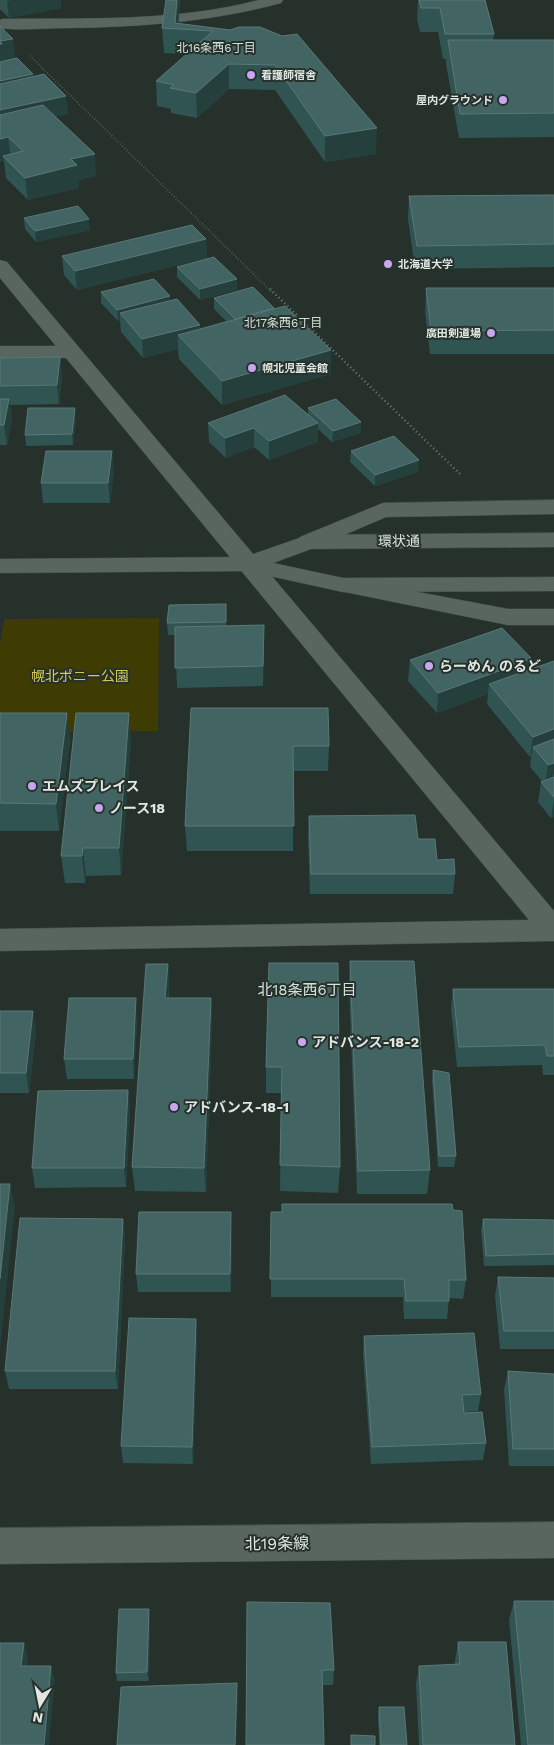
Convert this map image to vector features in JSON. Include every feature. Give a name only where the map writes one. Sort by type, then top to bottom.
[{"type":"street","points":[[3,27],[160,20],[248,9],[276,0]]},
{"type":"street","points":[[0,266],[554,930]]},
{"type":"street","points":[[0,352],[71,352]]},
{"type":"street","points":[[308,542],[383,510],[554,507]]},
{"type":"street","name":"環状通","points":[[247,564],[308,542],[554,540]]},
{"type":"street","name":"環状通","points":[[0,566],[247,564],[343,585],[554,584]]},
{"type":"street","points":[[343,585],[508,617],[554,617]]},
{"type":"street","points":[[0,940],[554,930]]},
{"type":"street","name":"北19条線","points":[[0,1546],[554,1540]]},
{"type":"path","points":[[3,27],[463,477]]},
{"type":"green space","name":"幌北ポニー公園","points":[[159,618],[158,731],[0,733],[0,645],[4,619]]},
{"type":"building","points":[[166,0],[177,0],[175,23],[230,30],[239,27],[260,27],[282,36],[297,34],[377,128],[325,136],[275,65],[229,64],[196,93],[170,88],[174,85],[156,81],[213,31],[162,28]]},
{"type":"building","points":[[419,0],[485,0],[494,34],[445,34],[440,8],[421,8]]},
{"type":"building","points":[[0,26],[13,39],[0,41]]},
{"type":"building","name":"屋内グラウンド","points":[[448,40],[554,40],[554,113],[460,114]]},
{"type":"building","points":[[17,58],[33,74],[0,81],[0,62]]},
{"type":"building","points":[[44,74],[66,96],[0,110],[0,84]]},
{"type":"building","points":[[43,105],[95,154],[71,159],[77,165],[25,178],[3,156],[23,151],[8,137],[0,139],[0,115]]},
{"type":"building","points":[[554,195],[554,244],[417,246],[409,196]]},
{"type":"building","points":[[78,206],[89,219],[35,231],[24,218]]},
{"type":"building","points":[[192,225],[206,239],[75,271],[62,256]]},
{"type":"building","points":[[214,257],[237,279],[200,289],[177,267]]},
{"type":"building","points":[[154,279],[170,296],[117,310],[101,292]]},
{"type":"building","points":[[253,287],[274,308],[235,319],[214,298]]},
{"type":"building","points":[[426,288],[554,288],[554,330],[431,331]]},
{"type":"building","points":[[177,299],[200,325],[142,339],[120,313]]},
{"type":"building","points":[[285,306],[331,350],[222,381],[178,335]]},
{"type":"building","points":[[60,357],[57,385],[0,386],[0,358]]},
{"type":"building","points":[[285,395],[318,423],[269,441],[254,428],[225,438],[208,423]]},
{"type":"building","points":[[0,399],[9,399],[4,425],[0,425]]},
{"type":"building","points":[[336,399],[361,422],[333,431],[308,408]]},
{"type":"building","points":[[28,408],[75,408],[72,434],[25,435]]},
{"type":"building","points":[[394,436],[419,460],[375,475],[351,451]]},
{"type":"building","points":[[46,451],[112,451],[108,483],[41,483]]},
{"type":"building","points":[[226,604],[226,622],[167,623],[169,605]]},
{"type":"building","points":[[264,625],[263,666],[175,668],[175,627]]},
{"type":"building","points":[[502,628],[532,659],[438,693],[410,660]]},
{"type":"building","points":[[554,661],[554,729],[533,737],[489,684]]},
{"type":"building","points":[[191,708],[328,708],[329,746],[293,746],[294,826],[185,826]]},
{"type":"building","name":"エムズプレイス","points":[[0,713],[67,713],[56,804],[0,803]]},
{"type":"building","name":"ノース18","points":[[76,713],[129,713],[119,848],[83,848],[82,856],[61,856]]},
{"type":"building","points":[[554,739],[554,763],[548,765],[533,747]]},
{"type":"building","points":[[554,777],[554,797],[541,782]]},
{"type":"building","points":[[415,815],[418,839],[435,839],[437,860],[454,859],[455,874],[311,874],[309,816]]},
{"type":"building","points":[[350,961],[414,961],[430,1170],[358,1171]]},
{"type":"building","name":"アドバンス-18-2","points":[[269,963],[338,963],[340,1167],[280,1165],[282,1067],[266,1067]]},
{"type":"building","name":"アドバンス-18-1","points":[[146,964],[168,964],[165,998],[211,998],[204,1168],[132,1167]]},
{"type":"building","points":[[453,989],[554,989],[554,1056],[547,1056],[545,1045],[459,1047]]},
{"type":"building","points":[[69,998],[136,998],[133,1059],[64,1059]]},
{"type":"building","points":[[0,1011],[33,1011],[26,1073],[0,1073]]},
{"type":"building","points":[[433,1070],[449,1073],[456,1156],[439,1156]]},
{"type":"building","points":[[128,1090],[124,1168],[32,1168],[38,1091]]},
{"type":"building","points":[[0,1184],[10,1184],[0,1279]]},
{"type":"building","points":[[282,1204],[452,1204],[453,1210],[462,1211],[466,1280],[449,1280],[449,1301],[406,1301],[404,1279],[270,1279],[271,1212],[282,1212]]},
{"type":"building","points":[[139,1212],[231,1212],[230,1274],[136,1274]]},
{"type":"building","points":[[20,1218],[123,1219],[115,1371],[5,1371]]},
{"type":"building","points":[[483,1219],[554,1220],[554,1254],[486,1256]]},
{"type":"building","points":[[498,1277],[554,1278],[554,1331],[504,1331]]},
{"type":"building","points":[[129,1318],[196,1319],[192,1447],[121,1446]]},
{"type":"building","points":[[474,1333],[481,1394],[462,1395],[464,1413],[482,1412],[486,1443],[372,1447],[364,1336]]},
{"type":"building","points":[[508,1371],[554,1374],[554,1449],[513,1449]]},
{"type":"building","points":[[514,1601],[554,1601],[554,1745],[528,1745]]},
{"type":"building","points":[[247,1602],[330,1603],[334,1670],[322,1670],[324,1745],[246,1745]]},
{"type":"building","points":[[119,1609],[149,1609],[147,1672],[116,1673]]},
{"type":"building","points":[[458,1642],[506,1642],[515,1745],[423,1745],[419,1666],[460,1664]]},
{"type":"building","points":[[0,1643],[24,1643],[21,1666],[51,1666],[44,1745],[0,1745]]},
{"type":"building","points":[[237,1683],[235,1745],[117,1745],[121,1687]]},
{"type":"building","points":[[379,1707],[404,1707],[407,1745],[381,1745]]},
{"type":"building","points":[[351,1735],[375,1736],[375,1745],[351,1745]]},
{"type":"place","name":"看護師宿舎","points":[[251,75]]},
{"type":"place","name":"屋内グラウンド","points":[[503,100]]},
{"type":"place","name":"北海道大学","points":[[388,264]]},
{"type":"place","name":"廣田剣道場","points":[[491,333]]},
{"type":"place","name":"幌北児童会館","points":[[252,368]]},
{"type":"place","name":"らーめん のるど","points":[[429,666]]},
{"type":"place","name":"エムズプレイス","points":[[32,786]]},
{"type":"place","name":"ノース18","points":[[99,808]]},
{"type":"place","name":"アドバンス-18-2","points":[[302,1042]]},
{"type":"place","name":"アドバンス-18-1","points":[[174,1107]]},
{"type":"district","name":"北16条西6丁目","points":[[216,48]]},
{"type":"district","name":"北17条西6丁目","points":[[283,323]]},
{"type":"district","name":"北18条西6丁目","points":[[307,990]]}]
